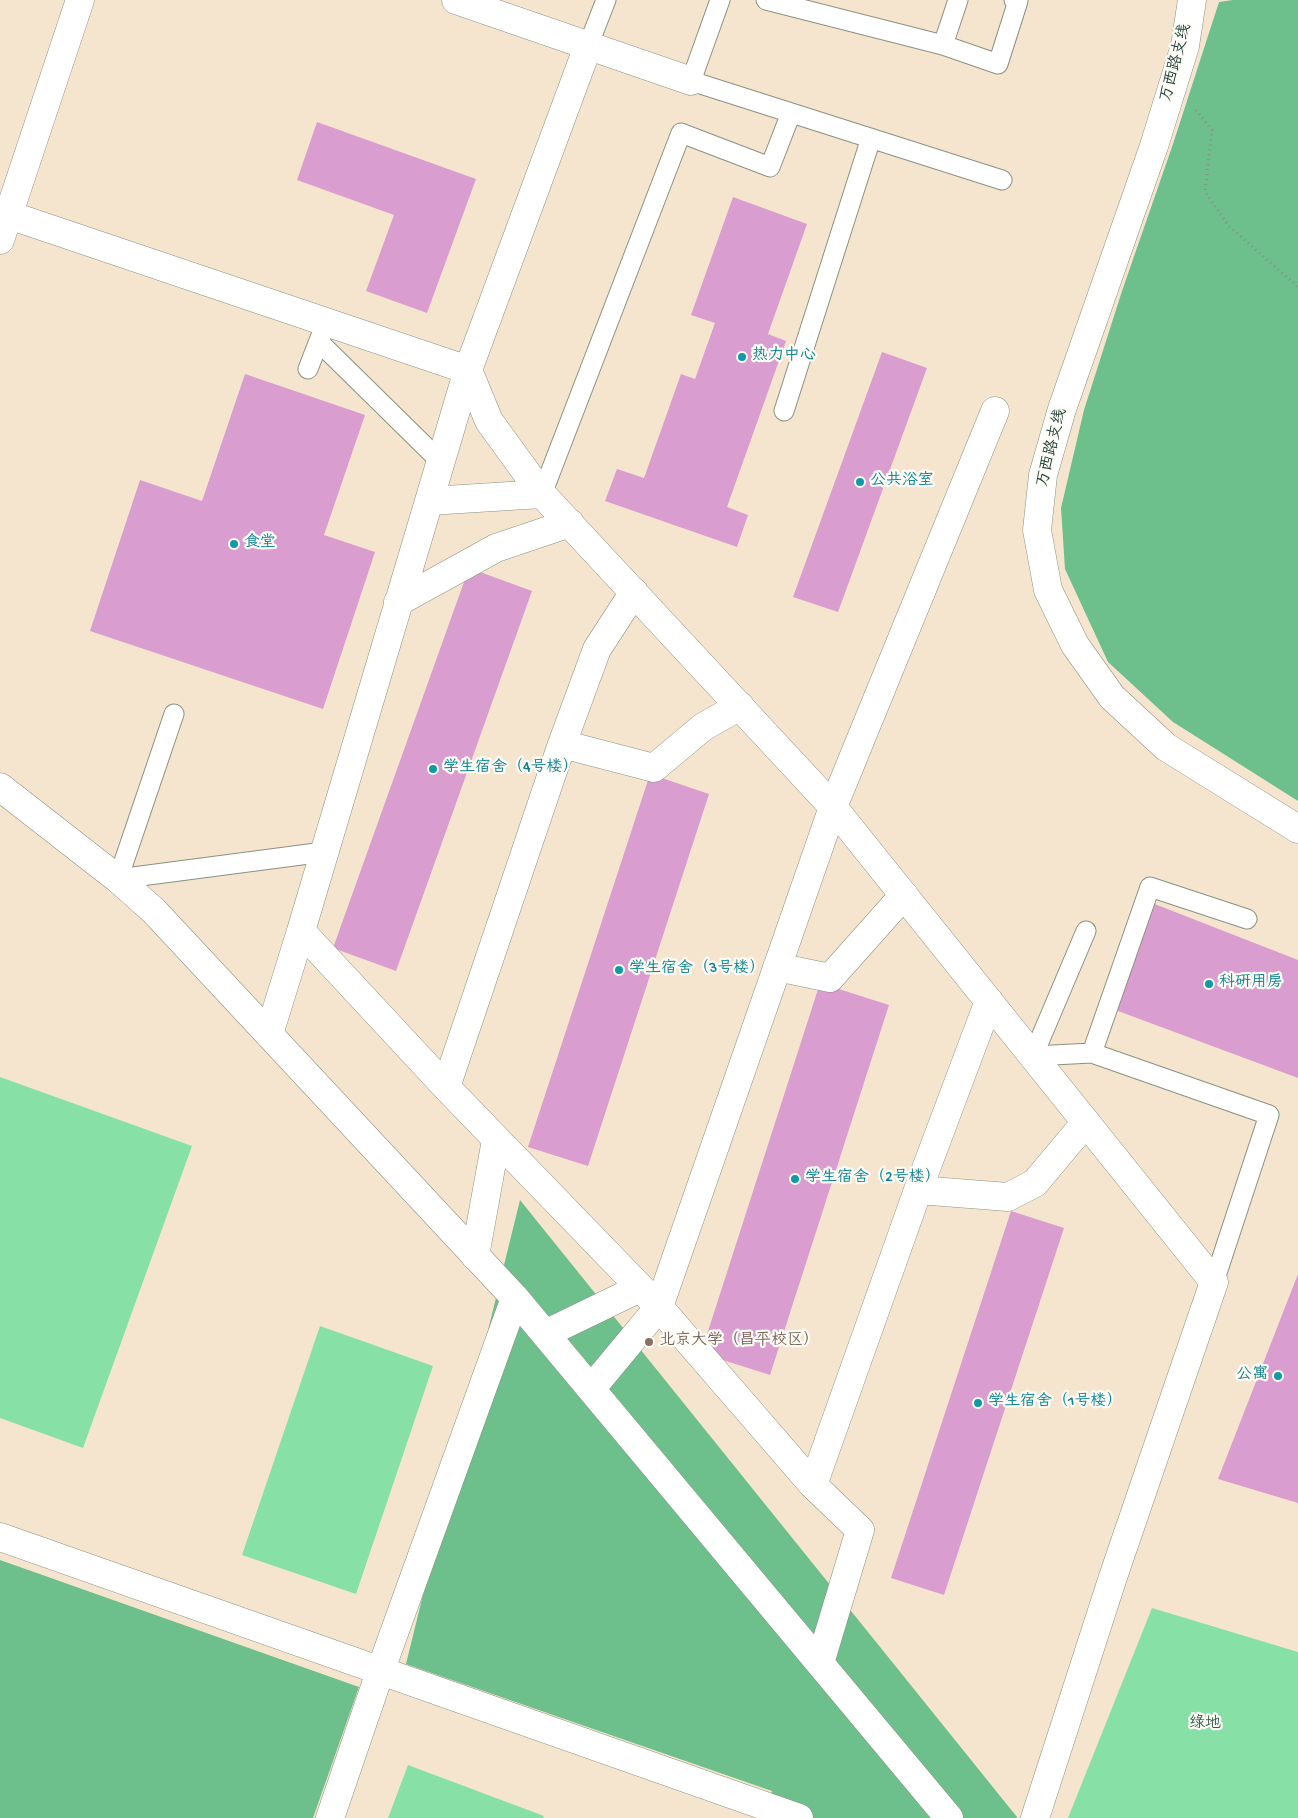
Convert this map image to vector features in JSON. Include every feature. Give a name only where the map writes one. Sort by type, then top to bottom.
[{"type":"street","points":[[80,0],[4,228],[323,332],[468,370]]},
{"type":"street","points":[[456,0],[691,81]]},
{"type":"street","name":"万西路支线","points":[[1192,0],[1185,46],[1154,146],[1062,409],[1043,475],[1037,530],[1048,590],[1075,645],[1112,697],[1166,747],[1298,829]]},
{"type":"street","points":[[269,1034],[468,370],[588,46]]},
{"type":"street","points":[[468,370],[489,421],[542,494],[833,807],[1214,1282],[1113,1577],[1035,1818]]},
{"type":"street","points":[[591,1389],[659,1307],[833,807],[995,411]]},
{"type":"street","points":[[429,501],[542,494]]},
{"type":"street","points":[[398,602],[496,548],[570,523]]},
{"type":"street","points":[[446,1087],[562,744],[597,649],[634,592]]},
{"type":"street","points":[[562,744],[654,768],[703,727],[740,706]]},
{"type":"street","points":[[0,787],[118,879],[154,911],[515,1298],[949,1818]]},
{"type":"street","points":[[777,967],[830,978],[904,895]]},
{"type":"street","points":[[301,932],[496,1140],[659,1307],[813,1485],[860,1530],[820,1663]]},
{"type":"street","points":[[813,1485],[918,1190],[989,1001]]},
{"type":"street","points":[[918,1190],[1008,1197],[1035,1183],[1086,1122]]},
{"type":"street","points":[[475,1256],[496,1140]]},
{"type":"street","points":[[545,1334],[640,1288]]},
{"type":"street","points":[[330,1818],[380,1672],[515,1298]]},
{"type":"street","points":[[0,1537],[800,1818]]},
{"type":"lane","points":[[588,46],[606,0]]},
{"type":"lane","points":[[720,0],[691,81],[1002,180]]},
{"type":"lane","points":[[766,0],[942,45],[998,64],[1018,1],[1014,0]]},
{"type":"lane","points":[[942,45],[958,0]]},
{"type":"lane","points":[[542,494],[682,133],[770,167],[791,113]]},
{"type":"lane","points":[[784,411],[871,138]]},
{"type":"lane","points":[[308,369],[323,332],[441,462]]},
{"type":"lane","points":[[174,714],[118,879],[324,852]]},
{"type":"lane","points":[[1092,1053],[1150,887],[1247,919]]},
{"type":"lane","points":[[1086,931],[1033,1056],[1092,1053],[1269,1115],[1214,1282]]},
{"type":"path","points":[[1174,82],[1212,130],[1205,192],[1229,226],[1298,287]]},
{"type":"green space","points":[[1233,0],[1298,0],[1298,801],[1173,722],[1108,662],[1065,569],[1061,508],[1084,410],[1219,2]]},
{"type":"green space","points":[[0,1077],[192,1146],[83,1448],[0,1418]]},
{"type":"green space","points":[[520,1200],[1017,1818],[763,1818],[772,1791],[406,1664]]},
{"type":"green space","points":[[320,1326],[433,1366],[356,1594],[242,1555]]},
{"type":"green space","points":[[0,1560],[359,1687],[313,1818],[0,1818]]},
{"type":"green space","name":"绿地","points":[[1152,1608],[1298,1652],[1298,1818],[1068,1818]]},
{"type":"green space","points":[[408,1765],[544,1816],[543,1818],[388,1818]]},
{"type":"building","points":[[317,122],[476,179],[427,313],[366,291],[394,215],[297,180]]},
{"type":"building","name":"热力中心","points":[[733,197],[807,224],[768,334],[786,341],[727,507],[748,515],[737,547],[605,501],[617,469],[644,478],[681,374],[695,379],[715,323],[691,315]]},
{"type":"building","name":"公共浴室","points":[[882,352],[927,368],[838,612],[793,597]]},
{"type":"building","name":"食堂","points":[[245,374],[365,415],[324,535],[375,552],[323,709],[90,631],[140,480],[202,501]]},
{"type":"building","name":"学生宿舍（4号楼）","points":[[469,568],[532,591],[396,971],[333,948]]},
{"type":"building","name":"学生宿舍（3号楼）","points":[[650,774],[709,794],[588,1166],[528,1147]]},
{"type":"building","name":"科研用房","points":[[1152,903],[1298,960],[1298,1078],[1110,1008]]},
{"type":"building","name":"学生宿舍（2号楼）","points":[[820,983],[889,1005],[770,1375],[701,1353]]},
{"type":"building","name":"学生宿舍（1号楼）","points":[[1011,1211],[1064,1228],[944,1595],[891,1578]]},
{"type":"building","name":"公寓","points":[[1298,1274],[1298,1503],[1218,1479]]},
{"type":"place","name":"热力中心","points":[[742,357]]},
{"type":"place","name":"公共浴室","points":[[860,482]]},
{"type":"place","name":"食堂","points":[[234,544]]},
{"type":"place","name":"学生宿舍（4号楼）","points":[[433,769]]},
{"type":"place","name":"学生宿舍（3号楼）","points":[[619,970]]},
{"type":"place","name":"科研用房","points":[[1209,984]]},
{"type":"place","name":"学生宿舍（2号楼）","points":[[795,1179]]},
{"type":"place","name":"北京大学（昌平校区）","points":[[649,1342]]},
{"type":"place","name":"公寓","points":[[1278,1376]]},
{"type":"place","name":"学生宿舍（1号楼）","points":[[978,1403]]}]
